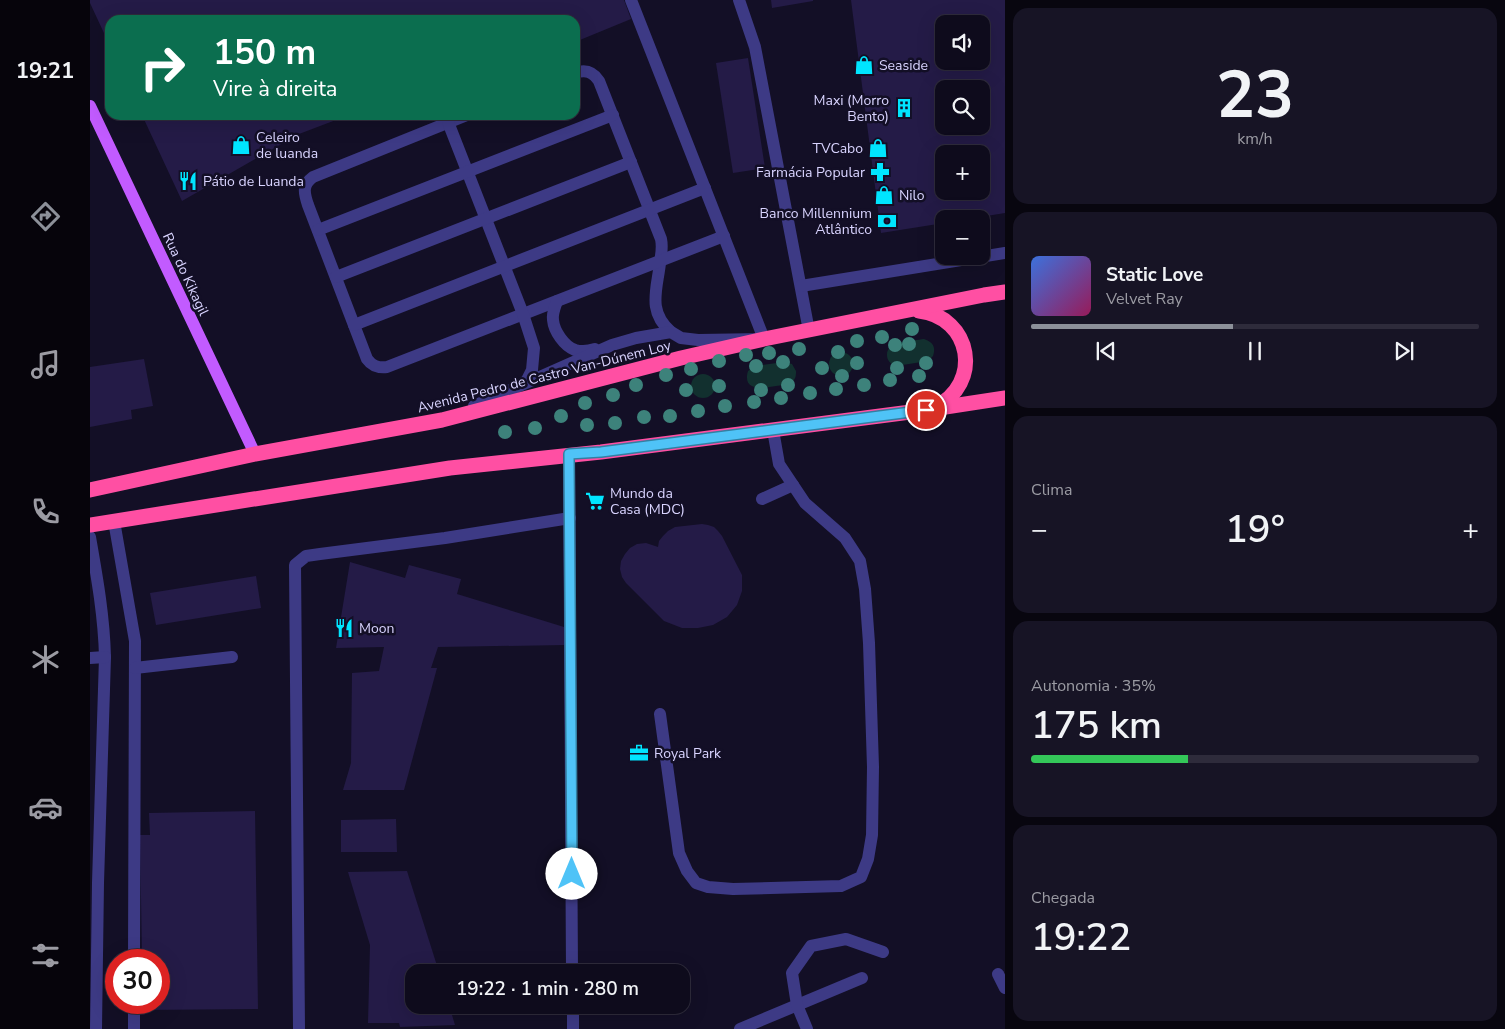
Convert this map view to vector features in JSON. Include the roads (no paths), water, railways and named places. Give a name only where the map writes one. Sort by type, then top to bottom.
[{"type":"highway","name":"Avenida Pedro de Castro Van-Dúnem Loy","points":[[90,490],[254,454],[442,420],[681,358],[1005,292]]},
{"type":"highway","points":[[909,311],[917,310],[934,314],[948,322],[958,334],[965,349],[964,373],[958,387],[948,399],[926,410]]},
{"type":"highway","points":[[90,525],[450,468],[601,452],[1005,398]]},
{"type":"main road","name":"Rua do Kikagil","points":[[90,106],[254,454]]},
{"type":"street","points":[[580,72],[586,71],[596,76],[600,81],[662,245],[655,304],[657,315],[662,325],[681,338],[698,340],[764,340],[631,0]]},
{"type":"street","points":[[739,0],[755,47],[810,331]]},
{"type":"street","points":[[318,230],[613,115]]},
{"type":"street","points":[[453,120],[313,177],[308,180],[304,190],[367,358],[375,366],[387,367],[724,236]]},
{"type":"street","points":[[448,122],[523,314],[534,348],[532,370],[527,380],[520,386]]},
{"type":"street","points":[[336,278],[631,162]]},
{"type":"street","points":[[354,324],[705,188]]},
{"type":"street","points":[[801,286],[1005,253]]},
{"type":"street","points":[[557,301],[552,321],[557,334],[575,350],[587,351],[644,336],[671,332]]},
{"type":"street","points":[[442,420],[612,345]]},
{"type":"street","points":[[660,714],[679,853],[687,871],[696,882],[708,887],[817,887],[841,886],[861,877],[868,859],[872,835],[873,767],[869,643],[865,589],[860,561],[845,538],[805,503],[779,464],[773,430]]},
{"type":"street","points":[[569,454],[572,964]]},
{"type":"street","points":[[762,499],[793,485]]},
{"type":"street","points":[[299,1029],[295,566],[306,556],[445,538],[570,518]]},
{"type":"street","points":[[114,521],[135,641],[134,949]]},
{"type":"street","points":[[90,537],[105,630],[96,1029]]},
{"type":"street","points":[[90,658],[105,657]]},
{"type":"street","points":[[135,668],[232,657]]},
{"type":"street","points":[[807,1029],[797,1005],[792,973],[811,946],[846,939],[883,952]]},
{"type":"street","points":[[998,974],[1005,988]]},
{"type":"street","points":[[740,1029],[862,978]]},
{"type":"street","points":[[134,1014],[134,1029]]},
{"type":"street","points":[[573,1014],[573,1029]]},
{"type":"place","name":"Seaside","points":[[864,65]]},
{"type":"place","name":"Maxi (Morro Bento)","points":[[904,108]]},
{"type":"place","name":"Celeiro de luanda","points":[[241,145]]},
{"type":"place","name":"TVCabo","points":[[878,148]]},
{"type":"place","name":"Farmácia Popular","points":[[880,172]]},
{"type":"place","name":"Pátio de Luanda","points":[[188,181]]},
{"type":"place","name":"Nilo","points":[[884,195]]},
{"type":"place","name":"Banco Millennium Atlântico","points":[[887,221]]},
{"type":"place","name":"Mundo da Casa (MDC)","points":[[595,501]]},
{"type":"place","name":"Moon","points":[[344,628]]},
{"type":"place","name":"Royal Park","points":[[639,753]]}]
